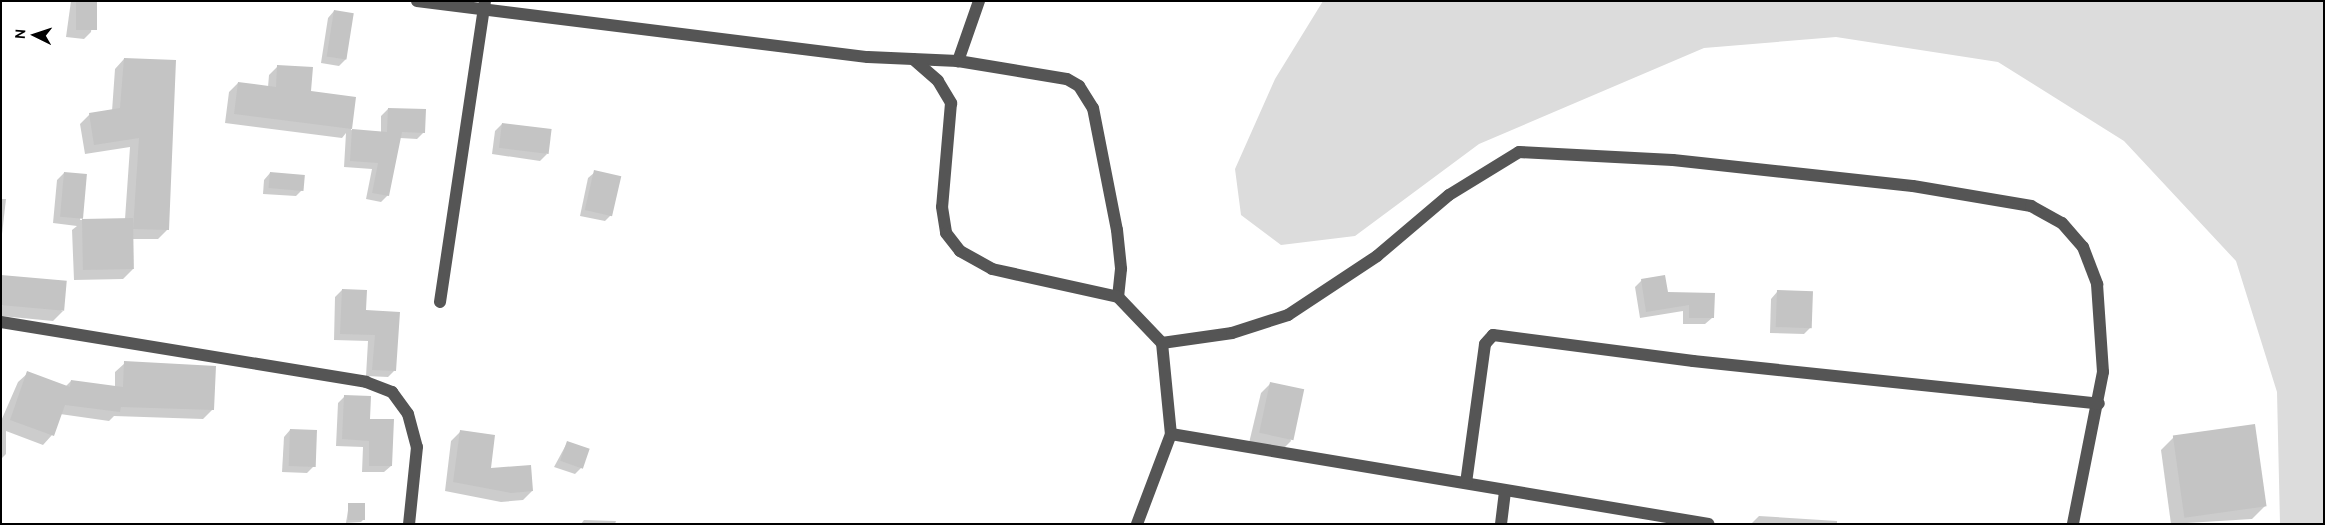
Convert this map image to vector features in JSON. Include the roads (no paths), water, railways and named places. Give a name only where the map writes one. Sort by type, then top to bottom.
[{"type":"street","points":[[417,1],[484,6],[913,59],[958,62],[1067,79],[1087,96],[1117,230],[1122,270],[1118,297]]},
{"type":"street","points":[[958,62],[980,1]]},
{"type":"street","points":[[440,302],[484,6]]},
{"type":"street","points":[[913,59],[938,81],[951,103],[942,206],[946,233],[960,251],[992,269],[1118,297],[1162,343],[1171,434],[1137,524]]},
{"type":"street","points":[[1162,343],[1232,333],[1288,315],[1378,256],[1496,162],[1519,152],[1568,151],[1912,186],[2031,206],[2062,223],[2083,247],[2097,284],[2103,372],[2099,404],[2073,524]]},
{"type":"street","points":[[1,322],[366,382],[392,392],[408,414],[417,447],[409,524]]},
{"type":"street","points":[[1466,483],[1484,344],[1493,335],[1505,334],[1693,362],[2099,404]]},
{"type":"street","points":[[1171,434],[1466,483],[1505,492],[1710,524]]},
{"type":"street","points":[[1501,524],[1505,492]]}]
